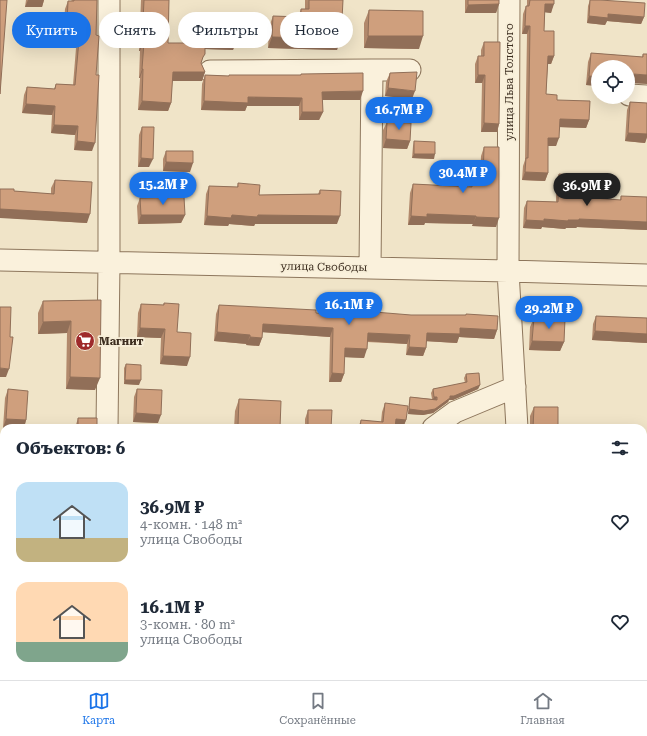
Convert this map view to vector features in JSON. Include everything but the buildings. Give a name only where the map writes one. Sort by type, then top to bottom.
[{"type":"street","points":[[107,424],[109,262],[109,0]]},
{"type":"street","name":"улица Льва Толстого","points":[[510,0],[508,271],[517,424]]},
{"type":"street","points":[[370,268],[372,70]]},
{"type":"street","points":[[210,71],[410,70]]},
{"type":"street","name":"улица Свободы","points":[[0,260],[647,275]]},
{"type":"street","points":[[438,424],[455,412],[515,387]]},
{"type":"place","name":"Магнит","points":[[85,341]]}]
